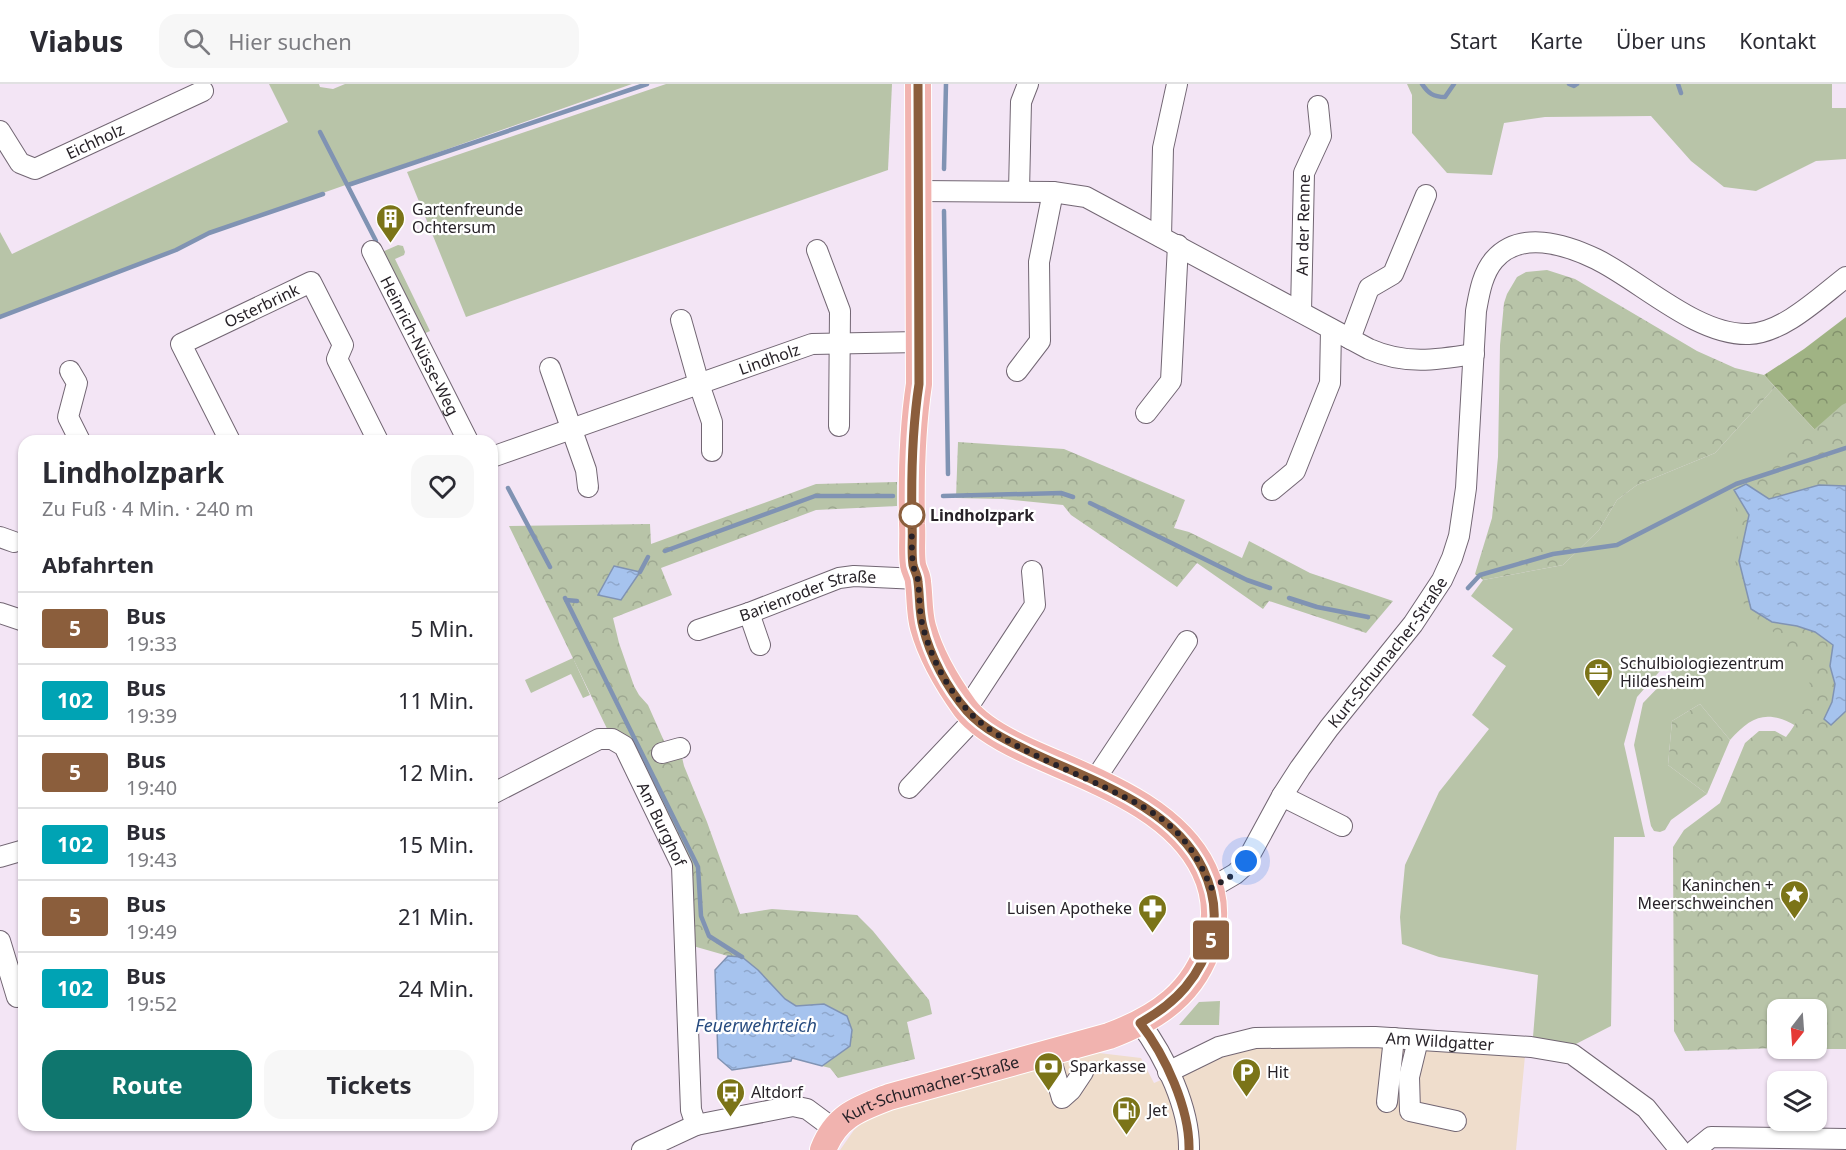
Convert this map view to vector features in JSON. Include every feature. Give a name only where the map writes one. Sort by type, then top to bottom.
[{"type":"main road","points":[[918,84],[919,384],[925,412],[927,512],[923,565],[918,579],[922,626],[931,650],[951,688],[971,714],[1011,743],[1152,811],[1178,832],[1201,864],[1211,888]]},
{"type":"main road","name":"Kurt-Schumacher-Straße","points":[[829,1139],[848,1115],[860,1108],[890,1097],[1109,1036],[1159,1012],[1180,995],[1203,961],[1214,925],[1211,888]]},
{"type":"street","points":[[1018,191],[1021,102],[1028,84]]},
{"type":"street","points":[[1146,413],[1171,381],[1170,241],[1163,148],[1177,84]]},
{"type":"street","name":"Eichholz","points":[[0,131],[20,163],[35,169],[204,91]]},
{"type":"street","name":"An der Renne","points":[[1300,312],[1304,173],[1321,136],[1318,106]]},
{"type":"street","points":[[918,191],[1053,192],[1086,196],[1330,329],[1386,357],[1402,360],[1474,354]]},
{"type":"street","points":[[1017,371],[1040,341],[1039,262],[1053,192]]},
{"type":"street","points":[[1350,339],[1370,288],[1393,274],[1426,195]]},
{"type":"street","name":"Kurt-Schumacher-Straße","points":[[1211,888],[1244,866],[1282,796],[1329,728],[1427,605],[1452,558],[1459,536],[1466,488],[1476,311],[1480,291],[1494,260],[1519,244],[1533,242],[1556,244],[1597,259],[1699,321],[1726,332],[1738,333],[1763,332],[1780,325],[1808,307],[1846,276]]},
{"type":"street","points":[[817,250],[840,311],[839,426]]},
{"type":"street","name":"Heinrich-Nüsse-Weg","points":[[372,251],[465,435]]},
{"type":"street","name":"Osterbrink","points":[[227,435],[181,344],[310,282],[343,345],[337,359],[375,435]]},
{"type":"street","points":[[681,320],[712,422],[712,451]]},
{"type":"street","points":[[1272,490],[1295,471],[1330,383],[1330,329]]},
{"type":"street","name":"Lindholz","points":[[498,455],[812,344],[919,342]]},
{"type":"street","points":[[550,368],[586,470],[588,487]]},
{"type":"street","points":[[70,371],[77,383],[68,417],[77,435]]},
{"type":"street","points":[[909,788],[971,714],[1035,605],[1032,571]]},
{"type":"street","name":"Barienroder Straße","points":[[698,630],[839,578],[854,576],[918,579]]},
{"type":"street","points":[[0,613],[18,619]]},
{"type":"street","points":[[749,613],[760,645]]},
{"type":"street","points":[[1095,782],[1187,641]]},
{"type":"street","name":"Am Burghof","points":[[498,791],[599,739],[612,739],[624,747],[639,765],[682,866],[691,1110],[696,1125]]},
{"type":"street","points":[[1282,796],[1342,826]]},
{"type":"street","points":[[0,856],[18,852]]},
{"type":"street","points":[[0,941],[14,998]]},
{"type":"street","points":[[1140,1023],[1168,1072],[1179,1098],[1187,1125],[1189,1150]]},
{"type":"street","name":"Am Wildgatter","points":[[1168,1072],[1219,1047],[1255,1038],[1394,1038],[1531,1047],[1572,1054],[1646,1108],[1680,1150]]},
{"type":"street","points":[[1387,1102],[1394,1038]]},
{"type":"street","points":[[1418,1040],[1409,1077],[1410,1111],[1456,1121]]},
{"type":"street","points":[[1049,1053],[1062,1098],[1071,1090],[1083,1072]]},
{"type":"street","points":[[642,1150],[696,1125],[792,1106],[807,1109],[829,1139]]},
{"type":"street","points":[[1695,1150],[1712,1137],[1846,1139]]},
{"type":"shaded area","points":[[1375,1046],[1525,1056],[1516,1150],[840,1150],[854,1130],[870,1117],[929,1090],[1099,1053],[1141,1058],[1154,1083],[1223,1053],[1261,1047]]},
{"type":"green space","points":[[269,84],[319,84],[320,87],[333,89],[345,84],[632,84],[209,233],[176,250],[0,317],[0,232],[12,254],[288,122]]},
{"type":"green space","points":[[666,84],[892,84],[888,170],[466,317],[407,172]]},
{"type":"green space","points":[[1407,84],[1832,84],[1832,108],[1846,108],[1846,159],[1816,161],[1756,191],[1724,187],[1691,161],[1651,116],[1545,117],[1504,123],[1492,175],[1447,173],[1412,133],[1412,95]]},
{"type":"green space","points":[[398,245],[403,246],[405,252],[404,255],[395,259],[430,331],[419,336],[382,252]]},
{"type":"green space","points":[[1547,270],[1575,279],[1697,351],[1735,368],[1764,375],[1775,387],[1715,453],[1637,485],[1617,500],[1599,530],[1563,565],[1483,580],[1475,574],[1492,518],[1498,457],[1500,345],[1504,303],[1517,277],[1526,272]]},
{"type":"green space","points":[[1846,317],[1846,457],[1840,457],[1764,375],[1804,349]]},
{"type":"green space","points":[[1775,387],[1840,457],[1846,457],[1846,486],[1819,485],[1769,500],[1749,515],[1739,561],[1751,609],[1772,622],[1816,632],[1833,645],[1830,666],[1835,684],[1832,702],[1824,719],[1831,725],[1846,711],[1846,801],[1828,792],[1806,765],[1800,744],[1801,734],[1815,704],[1819,682],[1808,657],[1783,637],[1778,648],[1803,665],[1811,678],[1808,700],[1796,726],[1776,718],[1760,718],[1745,725],[1730,740],[1700,704],[1672,721],[1668,765],[1707,794],[1671,820],[1665,830],[1654,831],[1634,745],[1643,703],[1673,669],[1666,664],[1637,697],[1624,744],[1645,837],[1614,837],[1611,1026],[1572,1046],[1533,1037],[1538,975],[1439,957],[1402,944],[1400,917],[1405,865],[1439,792],[1489,729],[1472,715],[1506,666],[1492,656],[1513,629],[1471,596],[1483,580],[1563,565],[1599,530],[1617,500],[1637,485],[1715,453]]},
{"type":"green space","points":[[1846,403],[1846,1049],[1827,1049],[1827,999],[1767,999],[1767,1048],[1685,1051],[1674,1031],[1673,847],[1684,830],[1720,803],[1745,743],[1759,731],[1775,731],[1786,737],[1805,706],[1809,687],[1806,671],[1776,648],[1780,637],[1745,610],[1734,555],[1739,524],[1734,500]]},
{"type":"green space","points":[[958,442],[1064,449],[1185,500],[1174,528],[1189,532],[1242,558],[1249,541],[1310,573],[1393,601],[1366,633],[1269,601],[1263,609],[1197,563],[1177,587],[1071,515],[1063,505],[1003,499],[956,498]]},
{"type":"green space","points":[[897,482],[897,506],[816,510],[661,568],[672,595],[613,618],[634,686],[648,705],[668,750],[680,748],[684,766],[740,914],[772,909],[857,915],[873,931],[929,1000],[932,1014],[907,1022],[915,1059],[838,1078],[830,1068],[822,1066],[850,1046],[824,1004],[796,1006],[785,999],[758,970],[742,957],[728,956],[693,946],[682,866],[612,739],[509,526],[650,524],[651,544],[816,484]]},
{"type":"green space","points":[[573,658],[590,695],[583,698],[571,674],[531,693],[525,680]]},
{"type":"green space","points":[[1700,704],[1730,740],[1707,794],[1668,765],[1672,721]]},
{"type":"green space","points":[[1220,1001],[1219,1025],[1179,1025],[1199,1002]]},
{"type":"water","points":[[1746,484],[1769,499],[1819,485],[1846,486],[1846,711],[1831,725],[1824,719],[1832,702],[1835,684],[1830,666],[1833,645],[1815,632],[1772,622],[1751,609],[1739,561],[1749,515],[1734,490]]},
{"type":"water","points":[[614,566],[640,572],[621,600],[598,595]]},
{"type":"water","name":"Feuerwehrteich","points":[[728,956],[742,957],[758,970],[785,999],[796,1006],[824,1004],[847,1016],[852,1030],[850,1046],[822,1066],[792,1058],[791,1061],[732,1070],[718,1058],[715,970]]},
{"type":"waterway","points":[[348,185],[647,84]]},
{"type":"waterway","points":[[944,169],[946,84]]},
{"type":"waterway","points":[[1422,84],[1431,94],[1445,97],[1454,84]]},
{"type":"waterway","points":[[1569,84],[1574,86],[1577,84]]},
{"type":"waterway","points":[[1678,84],[1681,93]]},
{"type":"waterway","points":[[320,132],[376,241]]},
{"type":"waterway","points":[[0,317],[176,250],[209,233],[323,194]]},
{"type":"waterway","points":[[944,211],[948,474]]},
{"type":"waterway","points":[[1468,588],[1480,575],[1553,554],[1617,545],[1736,484],[1846,448]]},
{"type":"waterway","points":[[508,488],[550,567]]},
{"type":"waterway","points":[[943,496],[1061,493],[1073,497]]},
{"type":"waterway","points":[[665,551],[815,496],[893,496]]},
{"type":"waterway","points":[[1090,503],[1247,580],[1270,588]]},
{"type":"waterway","points":[[640,572],[648,557]]},
{"type":"waterway","points":[[565,598],[698,867],[701,916],[709,936],[742,957]]},
{"type":"waterway","points":[[1289,598],[1317,607],[1368,617]]},
{"type":"waterway","points":[[566,600],[577,601]]},
{"type":"bus line","name":"5","points":[[918,84],[919,384],[911,481],[913,566],[918,579],[922,626],[931,650],[951,688],[966,710],[975,718],[1011,743],[1152,811],[1178,832],[1201,864],[1211,888],[1214,907],[1214,925],[1210,943],[1203,961],[1180,995],[1159,1012],[1140,1023],[1160,1054],[1179,1098],[1190,1139],[1189,1150]]},
{"type":"place","name":"Gartenfreunde Ochtersum","points":[[391,244]]},
{"type":"place","name":"Lindholzpark","points":[[912,515]]},
{"type":"place","name":"Schulbiologiezentrum Hildesheim","points":[[1599,698]]},
{"type":"place","name":"Kaninchen + Meerschweinchen","points":[[1795,920]]},
{"type":"place","name":"Luisen Apotheke","points":[[1153,934]]},
{"type":"place","name":"Sparkasse","points":[[1049,1092]]},
{"type":"place","name":"Hit","points":[[1246,1098]]},
{"type":"place","name":"Altdorf","points":[[730,1118]]},
{"type":"place","name":"Jet","points":[[1127,1136]]},
{"type":"route","points":[[912,515],[913,566],[918,579],[922,626],[942,672],[966,710],[1011,743],[1131,800],[1166,821],[1190,846],[1211,888],[1235,874],[1246,861]]}]
